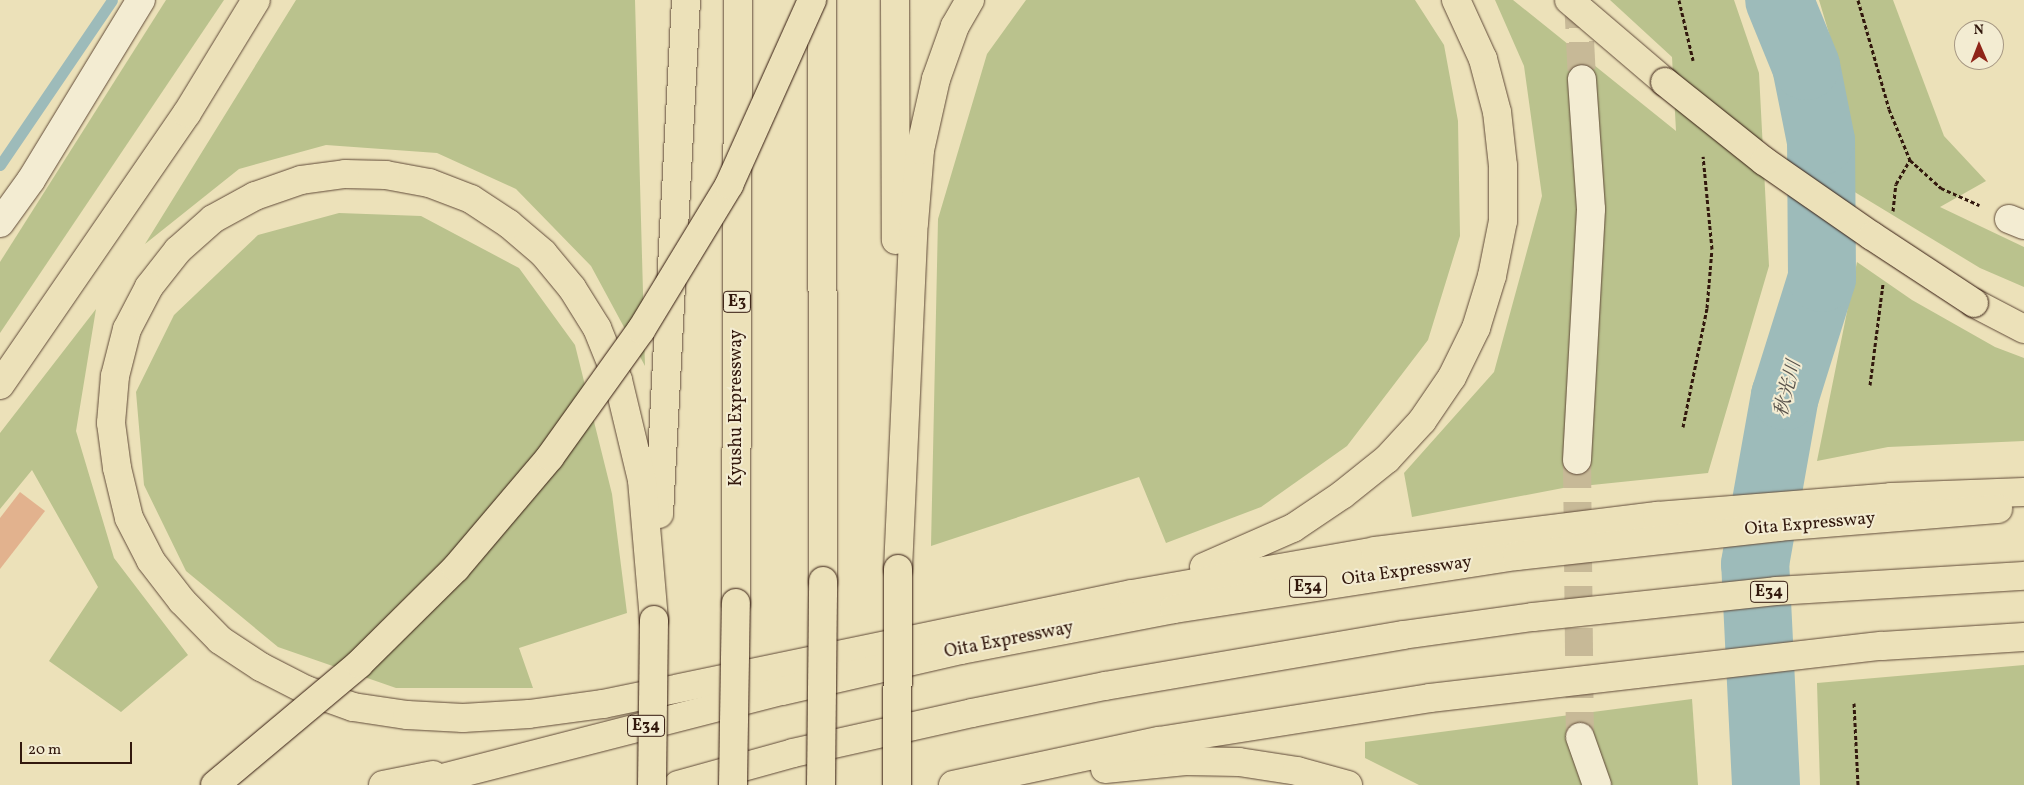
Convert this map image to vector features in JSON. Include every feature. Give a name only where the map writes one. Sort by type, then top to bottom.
[{"type":"highway","points":[[0,386],[182,121],[256,0]]},
{"type":"highway","points":[[652,785],[654,620],[672,229],[686,0]]},
{"type":"highway","name":"Kyushu Expressway","points":[[733,785],[736,603],[738,0]]},
{"type":"highway","points":[[215,785],[359,664],[456,568],[550,457],[641,330],[729,185],[812,0]]},
{"type":"highway","points":[[821,785],[823,581],[822,0]]},
{"type":"highway","points":[[895,0],[898,569],[897,785]]},
{"type":"highway","points":[[898,569],[914,223],[920,150],[936,79],[955,26],[970,0]]},
{"type":"highway","points":[[961,650],[1132,594],[1235,556],[1293,528],[1342,495],[1387,458],[1410,434],[1452,377],[1476,328],[1492,276],[1503,221],[1503,166],[1497,112],[1483,59],[1456,0]]},
{"type":"highway","points":[[1569,0],[1665,82],[1772,166],[1974,303],[2024,329]]},
{"type":"highway","points":[[654,620],[642,480],[632,428],[618,380],[597,328],[572,288],[543,253],[509,224],[471,199],[429,183],[386,175],[345,174],[302,180],[255,196],[212,219],[178,250],[149,287],[127,329],[115,376],[111,423],[117,468],[129,518],[151,561],[182,601],[220,640],[261,667],[306,690],[353,707],[407,715],[463,718],[529,714],[603,704],[1132,594],[1375,551],[1657,528]]},
{"type":"highway","points":[[1892,508],[2024,492]]},
{"type":"highway","name":"Oita Expressway","points":[[524,757],[769,695],[961,650],[1174,609],[1657,528],[1892,508],[2024,507]]},
{"type":"highway","name":"E34","points":[[678,785],[770,760],[1105,686],[1403,635],[1533,617],[1776,592],[2024,576]]},
{"type":"highway","points":[[967,785],[1016,778],[1296,718],[1657,670],[1882,646],[2024,637]]},
{"type":"highway","points":[[384,785],[524,757]]},
{"type":"highway","name":"E34","points":[[415,785],[524,757]]},
{"type":"highway","points":[[953,785],[1186,761],[1239,762],[1297,771],[1348,785]]},
{"type":"street","points":[[0,223],[31,180],[141,0]]},
{"type":"street","points":[[1577,460],[1591,209],[1582,79]]},
{"type":"street","points":[[1580,736],[1597,785]]},
{"type":"path","points":[[1679,0],[1693,66]]},
{"type":"path","points":[[1858,0],[1889,109],[1910,160],[1941,188],[2016,222]]},
{"type":"path","points":[[1683,427],[1707,308],[1712,248],[1702,149]]},
{"type":"path","points":[[1854,702],[1858,785]]},
{"type":"green space","points":[[166,0],[224,0],[0,333],[0,262]]},
{"type":"green space","points":[[296,0],[635,0],[645,366],[591,266],[516,189],[437,153],[326,145],[239,169],[145,244]]},
{"type":"green space","points":[[1026,0],[1415,0],[1444,45],[1458,121],[1460,236],[1428,340],[1347,446],[1261,507],[1166,543],[1139,477],[931,546],[938,219],[987,54]]},
{"type":"green space","points":[[1495,0],[1513,0],[1676,131],[1672,57],[1610,0],[1734,0],[1759,73],[1769,266],[1708,473],[1563,488],[1412,517],[1404,473],[1494,372],[1542,196],[1524,66]]},
{"type":"green space","points":[[1819,0],[1893,0],[1944,136],[1986,181],[1940,207],[2024,247],[2024,287],[1980,268],[1853,191],[1840,70]]},
{"type":"green space","points":[[339,213],[421,216],[519,268],[575,345],[612,494],[627,613],[519,648],[533,688],[396,688],[278,647],[186,571],[144,485],[136,392],[174,315],[258,235]]},
{"type":"green space","points":[[1857,262],[1912,300],[1995,347],[2024,358],[2024,441],[1888,447],[1817,461]]},
{"type":"green space","points":[[96,309],[76,431],[114,558],[188,655],[121,712],[49,661],[98,587],[32,470],[0,509],[0,433]]},
{"type":"green space","points":[[2024,665],[2024,785],[1820,785],[1817,683]]},
{"type":"green space","points":[[1692,699],[1698,785],[1419,785],[1365,758],[1365,742]]},
{"type":"building","points":[[20,492],[45,511],[0,569],[0,518]]},
{"type":"waterway","points":[[0,165],[112,0]]},
{"type":"waterway","name":"秋光川","points":[[1766,785],[1755,564],[1785,396],[1822,278],[1821,141],[1806,66],[1779,0]]},
{"type":"tunnel","points":[[1578,0],[1582,79]]},
{"type":"tunnel","points":[[1577,460],[1580,737]]}]
